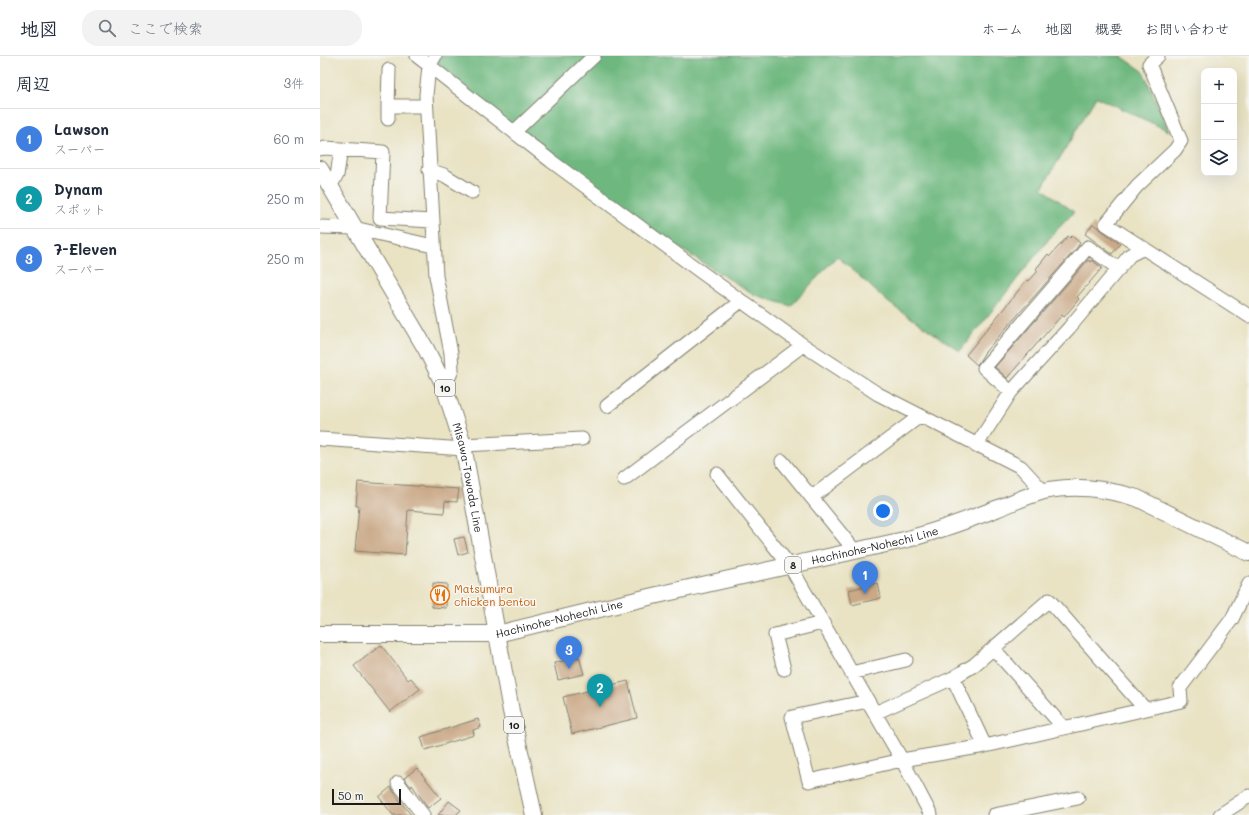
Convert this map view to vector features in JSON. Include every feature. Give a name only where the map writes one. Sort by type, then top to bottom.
[{"type":"main road","name":"Misawa-Towada Line","points":[[320,169],[426,348],[443,383],[464,447],[520,757],[534,815]]},
{"type":"main road","name":"Hachinohe-Nohechi Line","points":[[320,634],[497,634],[652,596],[790,566],[940,530],[1043,491],[1064,488],[1087,488],[1120,492],[1132,496],[1249,553]]},
{"type":"street","points":[[418,56],[432,61],[514,132],[803,346],[878,394],[976,446],[1021,467],[1043,491]]},
{"type":"street","points":[[514,132],[594,56]]},
{"type":"street","points":[[1158,56],[1149,64],[1181,141],[1176,150],[1137,186],[1106,224],[1249,316]]},
{"type":"street","points":[[432,61],[426,95],[426,106],[433,246],[436,276],[452,353],[452,370],[449,377],[443,383]]},
{"type":"street","points":[[389,70],[388,113],[426,106]]},
{"type":"street","points":[[320,149],[383,152],[380,218],[432,221]]},
{"type":"street","points":[[330,186],[337,175],[340,149]]},
{"type":"street","points":[[429,170],[444,175],[472,192]]},
{"type":"street","points":[[320,227],[354,228],[433,246]]},
{"type":"street","points":[[1011,392],[984,368],[1088,247],[1119,269]]},
{"type":"street","points":[[976,446],[1011,392],[1069,328],[1130,255],[1144,248]]},
{"type":"street","points":[[607,406],[741,301]]},
{"type":"street","points":[[624,479],[803,346]]},
{"type":"street","points":[[812,497],[920,416]]},
{"type":"street","points":[[320,439],[464,447],[582,439]]},
{"type":"street","points":[[782,461],[855,551]]},
{"type":"street","points":[[717,474],[790,566],[902,760],[931,815]]},
{"type":"street","points":[[868,701],[792,717],[809,781],[902,760],[985,746],[1181,701],[1180,688],[1232,619],[1249,584]]},
{"type":"street","points":[[875,713],[953,678],[974,665],[1048,600],[1145,709]]},
{"type":"street","points":[[784,669],[775,635],[822,623]]},
{"type":"street","points":[[993,648],[1064,728]]},
{"type":"street","points":[[851,673],[906,660]]},
{"type":"street","points":[[953,678],[985,746]]},
{"type":"street","points":[[398,783],[423,815]]},
{"type":"street","points":[[1220,815],[1249,796]]},
{"type":"street","points":[[994,815],[1078,798]]},
{"type":"green space","points":[[430,56],[1121,56],[1143,71],[1169,131],[1096,97],[1042,188],[1074,212],[1052,235],[960,351],[889,303],[837,256],[791,306],[755,295],[650,230],[493,112]]},
{"type":"building","points":[[1093,224],[1120,244],[1112,254],[1085,234]]},
{"type":"building","points":[[1068,236],[1070,238],[1072,236],[1080,243],[1076,249],[985,352],[977,365],[966,355],[1027,280],[1029,281],[1038,271],[1036,269],[1048,254],[1050,256]]},
{"type":"building","points":[[1088,260],[1090,262],[1092,260],[1102,268],[1077,297],[1079,299],[1064,317],[1062,315],[1007,378],[995,367]]},
{"type":"building","points":[[358,482],[459,489],[457,502],[445,501],[444,513],[408,510],[405,555],[355,551],[359,506],[356,506]]},
{"type":"building","points":[[464,537],[468,552],[458,555],[454,539]]},
{"type":"building","name":"Matsumura chicken bentou","points":[[433,583],[447,584],[446,608],[432,607]]},
{"type":"building","points":[[878,583],[881,598],[852,605],[849,590]]},
{"type":"building","points":[[381,645],[408,680],[411,678],[420,689],[390,712],[354,666]]},
{"type":"building","points":[[579,657],[584,674],[558,680],[554,663]]},
{"type":"building","points":[[628,681],[637,718],[572,734],[563,697]]},
{"type":"building","points":[[478,719],[481,727],[473,730],[474,735],[425,750],[421,737]]},
{"type":"building","points":[[417,768],[441,798],[428,808],[412,785],[411,787],[404,778]]},
{"type":"building","points":[[391,787],[411,815],[393,815],[379,797]]},
{"type":"building","points":[[449,801],[461,810],[456,815],[438,815]]},
{"type":"place","name":"Lawson","points":[[865,594]]},
{"type":"place","name":"Matsumura chicken bentou","points":[[440,595]]},
{"type":"place","name":"7-Eleven","points":[[569,669]]},
{"type":"place","name":"Dynam","points":[[600,707]]}]
